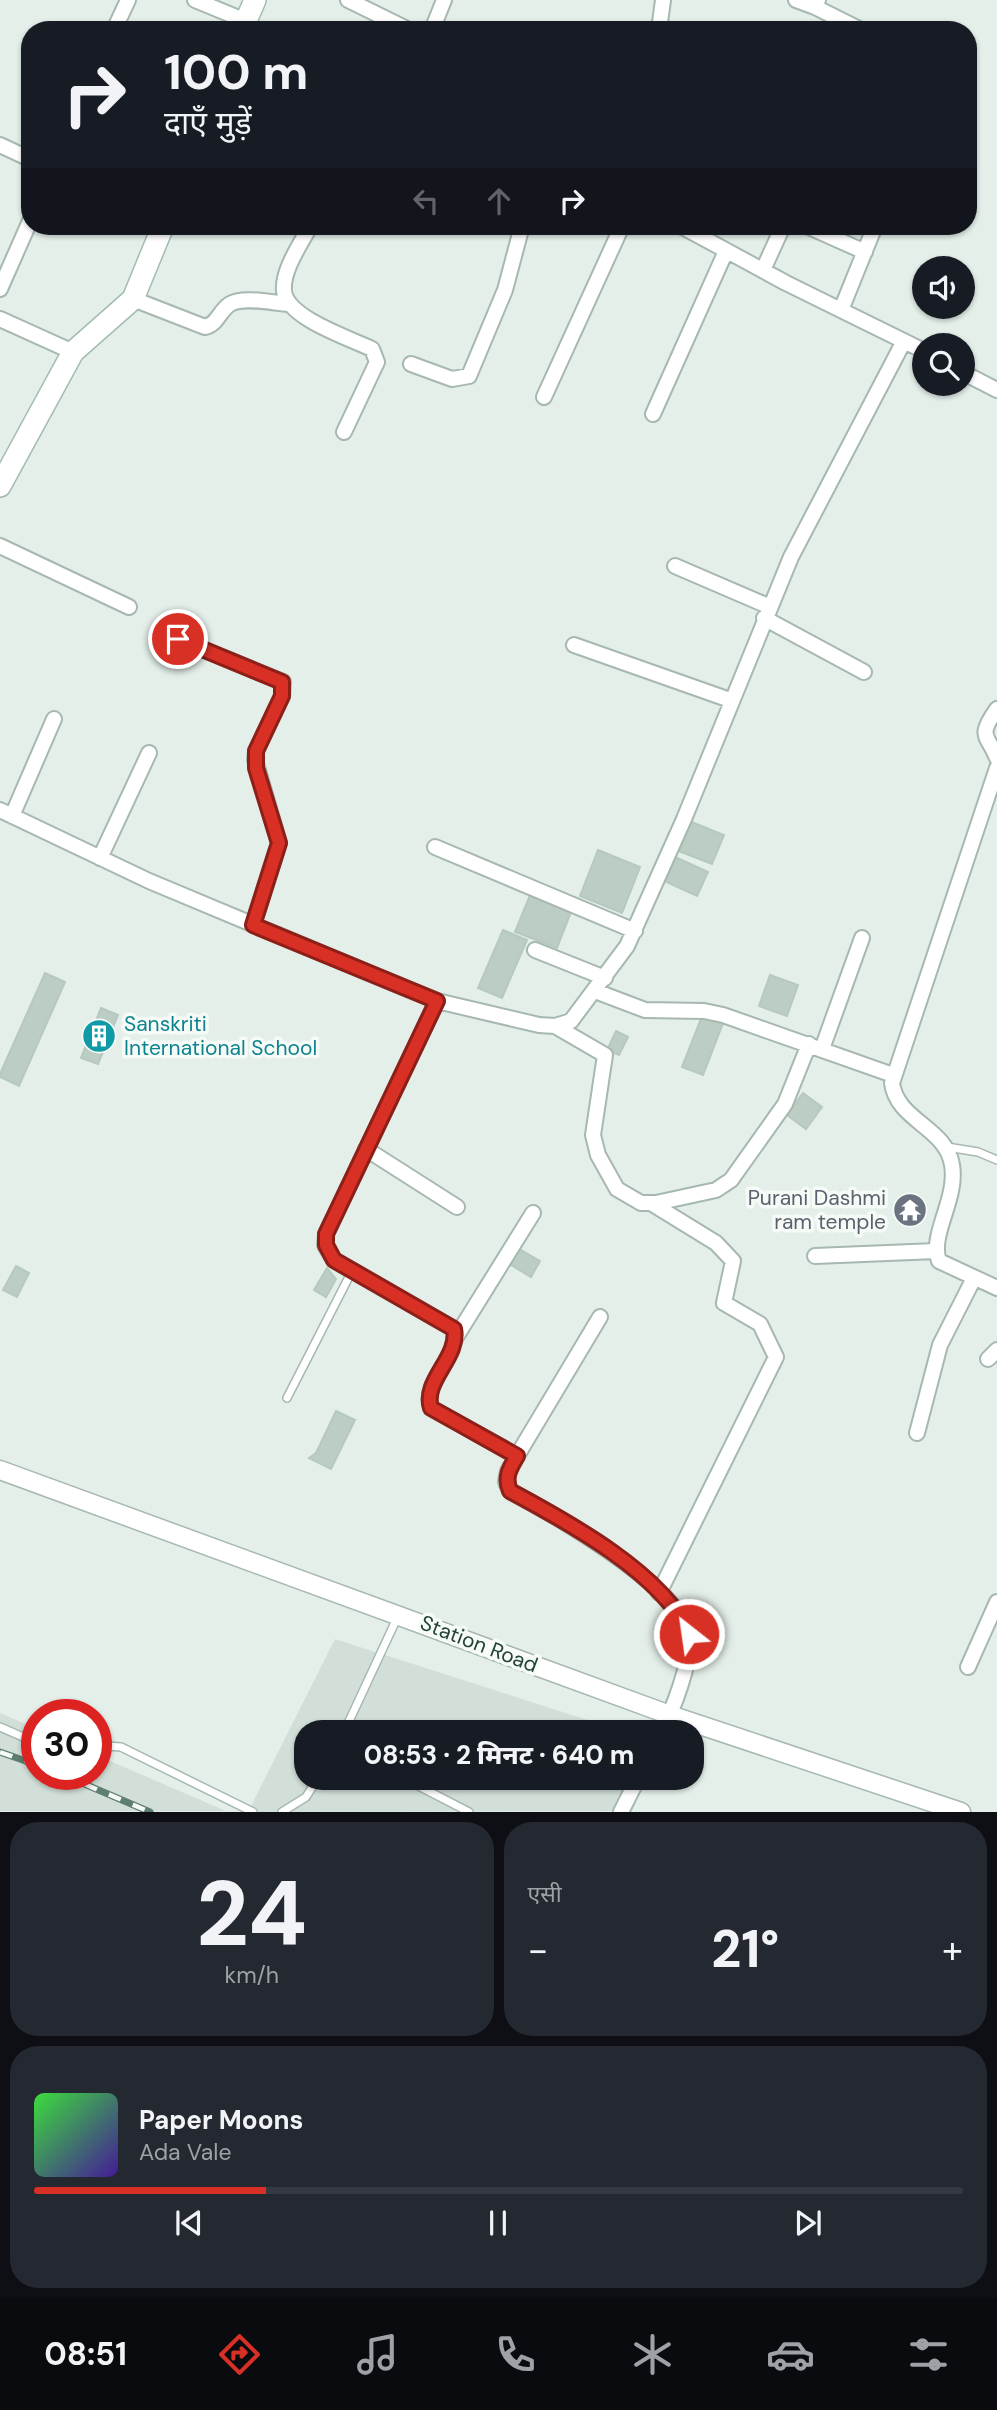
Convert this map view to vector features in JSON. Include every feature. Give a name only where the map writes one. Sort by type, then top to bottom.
[{"type":"main road","points":[[246,21],[255,0]]},
{"type":"main road","points":[[0,486],[73,352],[133,299],[159,235]]},
{"type":"street","points":[[118,21],[128,0]]},
{"type":"street","points":[[195,0],[236,21]]},
{"type":"street","points":[[348,0],[391,21]]},
{"type":"street","points":[[436,21],[444,0]]},
{"type":"street","points":[[660,21],[663,0]]},
{"type":"street","points":[[796,0],[817,4],[846,21]]},
{"type":"street","points":[[0,145],[21,155]]},
{"type":"street","points":[[0,289],[24,235]]},
{"type":"street","points":[[306,235],[288,270],[284,290],[288,304],[303,317],[372,349],[377,355],[377,362],[344,432]]},
{"type":"street","points":[[411,364],[452,379],[469,376],[505,290],[520,235]]},
{"type":"street","points":[[544,397],[618,235]]},
{"type":"street","points":[[697,235],[912,345]]},
{"type":"street","points":[[762,270],[779,235]]},
{"type":"street","points":[[828,235],[865,251]]},
{"type":"street","points":[[841,310],[871,235]]},
{"type":"street","points":[[653,414],[726,251]]},
{"type":"street","points":[[133,299],[205,327],[213,325],[230,304],[288,304]]},
{"type":"street","points":[[0,319],[73,352]]},
{"type":"street","points":[[555,1026],[571,1021],[605,978],[635,931],[684,819],[730,700],[791,556],[904,341]]},
{"type":"street","points":[[975,379],[997,390]]},
{"type":"street","points":[[0,546],[128,607]]},
{"type":"street","points":[[675,566],[766,612],[864,673]]},
{"type":"street","points":[[178,639],[282,682],[282,696],[256,751],[256,768],[279,843],[253,925]]},
{"type":"street","points":[[574,645],[730,700]]},
{"type":"street","points":[[997,709],[985,731],[985,741],[997,758]]},
{"type":"street","points":[[54,719],[6,813],[100,858],[253,925],[437,1001],[555,1026],[605,1055],[593,1135],[598,1155],[617,1189],[629,1198],[650,1203],[716,1243],[733,1261],[724,1303],[760,1324],[776,1357],[659,1593]]},
{"type":"street","points":[[100,858],[149,753]]},
{"type":"street","points":[[997,768],[893,1075],[893,1096],[899,1106],[934,1133],[945,1147],[952,1163],[952,1197],[936,1251],[939,1261],[997,1288]]},
{"type":"street","points":[[435,847],[635,931]]},
{"type":"street","points":[[650,1203],[716,1191],[731,1180],[785,1104],[816,1047],[862,938]]},
{"type":"street","points":[[535,950],[605,978]]},
{"type":"street","points":[[595,991],[645,1010],[708,1011],[893,1075]]},
{"type":"street","points":[[437,1001],[326,1234],[328,1252],[352,1270],[449,1324],[456,1337]]},
{"type":"street","points":[[366,1149],[457,1207]]},
{"type":"street","points":[[517,1456],[431,1408],[430,1395],[456,1337],[533,1213]]},
{"type":"street","points":[[815,1256],[936,1251]]},
{"type":"street","points":[[917,1433],[940,1345],[974,1278]]},
{"type":"street","points":[[600,1317],[508,1471],[506,1482],[510,1491],[582,1530],[677,1611],[689,1634],[689,1649],[667,1720]]},
{"type":"street","name":"Station Road","points":[[0,1470],[670,1714],[961,1811]]},
{"type":"street","points":[[968,1667],[997,1602]]},
{"type":"street","points":[[621,1811],[632,1790]]},
{"type":"lane","points":[[945,1147],[978,1152],[997,1160]]},
{"type":"lane","points":[[287,1398],[352,1270]]},
{"type":"lane","points":[[350,1720],[399,1614]]},
{"type":"lane","points":[[0,1727],[21,1736]]},
{"type":"lane","points":[[112,1746],[121,1746],[254,1811]]},
{"type":"lane","points":[[282,1811],[306,1797],[310,1790]]},
{"type":"lane","points":[[427,1790],[469,1811]]},
{"type":"shaded area","points":[[335,1639],[588,1720],[294,1720]]},
{"type":"shaded area","points":[[0,1713],[21,1722],[21,1790],[112,1790],[112,1762],[226,1811],[0,1811]]},
{"type":"shaded area","points":[[294,1721],[294,1790],[628,1790],[615,1811],[248,1812]]},
{"type":"building","points":[[684,819],[724,835],[712,864],[673,849]]},
{"type":"building","points":[[598,850],[640,867],[622,913],[580,896]]},
{"type":"building","points":[[673,856],[708,872],[697,896],[662,880]]},
{"type":"building","points":[[530,895],[571,912],[557,948],[515,932]]},
{"type":"building","points":[[503,930],[527,940],[502,998],[478,988]]},
{"type":"building","points":[[45,973],[65,982],[19,1086],[0,1077],[0,1074]]},
{"type":"building","points":[[770,975],[798,985],[787,1016],[759,1006]]},
{"type":"building","name":"Sanskriti International School","points":[[101,1008],[118,1015],[98,1064],[81,1058]]},
{"type":"building","points":[[704,1011],[725,1018],[703,1075],[682,1067]]},
{"type":"building","points":[[616,1031],[628,1037],[619,1055],[607,1050]]},
{"type":"building","points":[[803,1093],[822,1107],[806,1129],[787,1115]]},
{"type":"building","points":[[516,1247],[540,1261],[531,1277],[506,1262]]},
{"type":"building","points":[[16,1266],[29,1273],[17,1297],[3,1290]]},
{"type":"building","points":[[327,1268],[336,1279],[326,1297],[314,1290]]},
{"type":"building","points":[[336,1411],[355,1420],[331,1469],[309,1458],[316,1453]]},
{"type":"railway","points":[[0,1752],[21,1759]]},
{"type":"railway","points":[[98,1790],[150,1812]]},
{"type":"place","name":"Sanskriti International School","points":[[99,1036]]},
{"type":"place","name":"Purani Dashmi ram temple","points":[[910,1210]]},
{"type":"route","points":[[178,639],[277,678],[284,689],[256,751],[256,768],[279,843],[253,925],[437,1001],[326,1234],[328,1252],[334,1260],[454,1329],[454,1344],[430,1395],[431,1408],[517,1456],[508,1471],[506,1482],[510,1491],[582,1530],[618,1557],[673,1605],[689,1634]]}]
